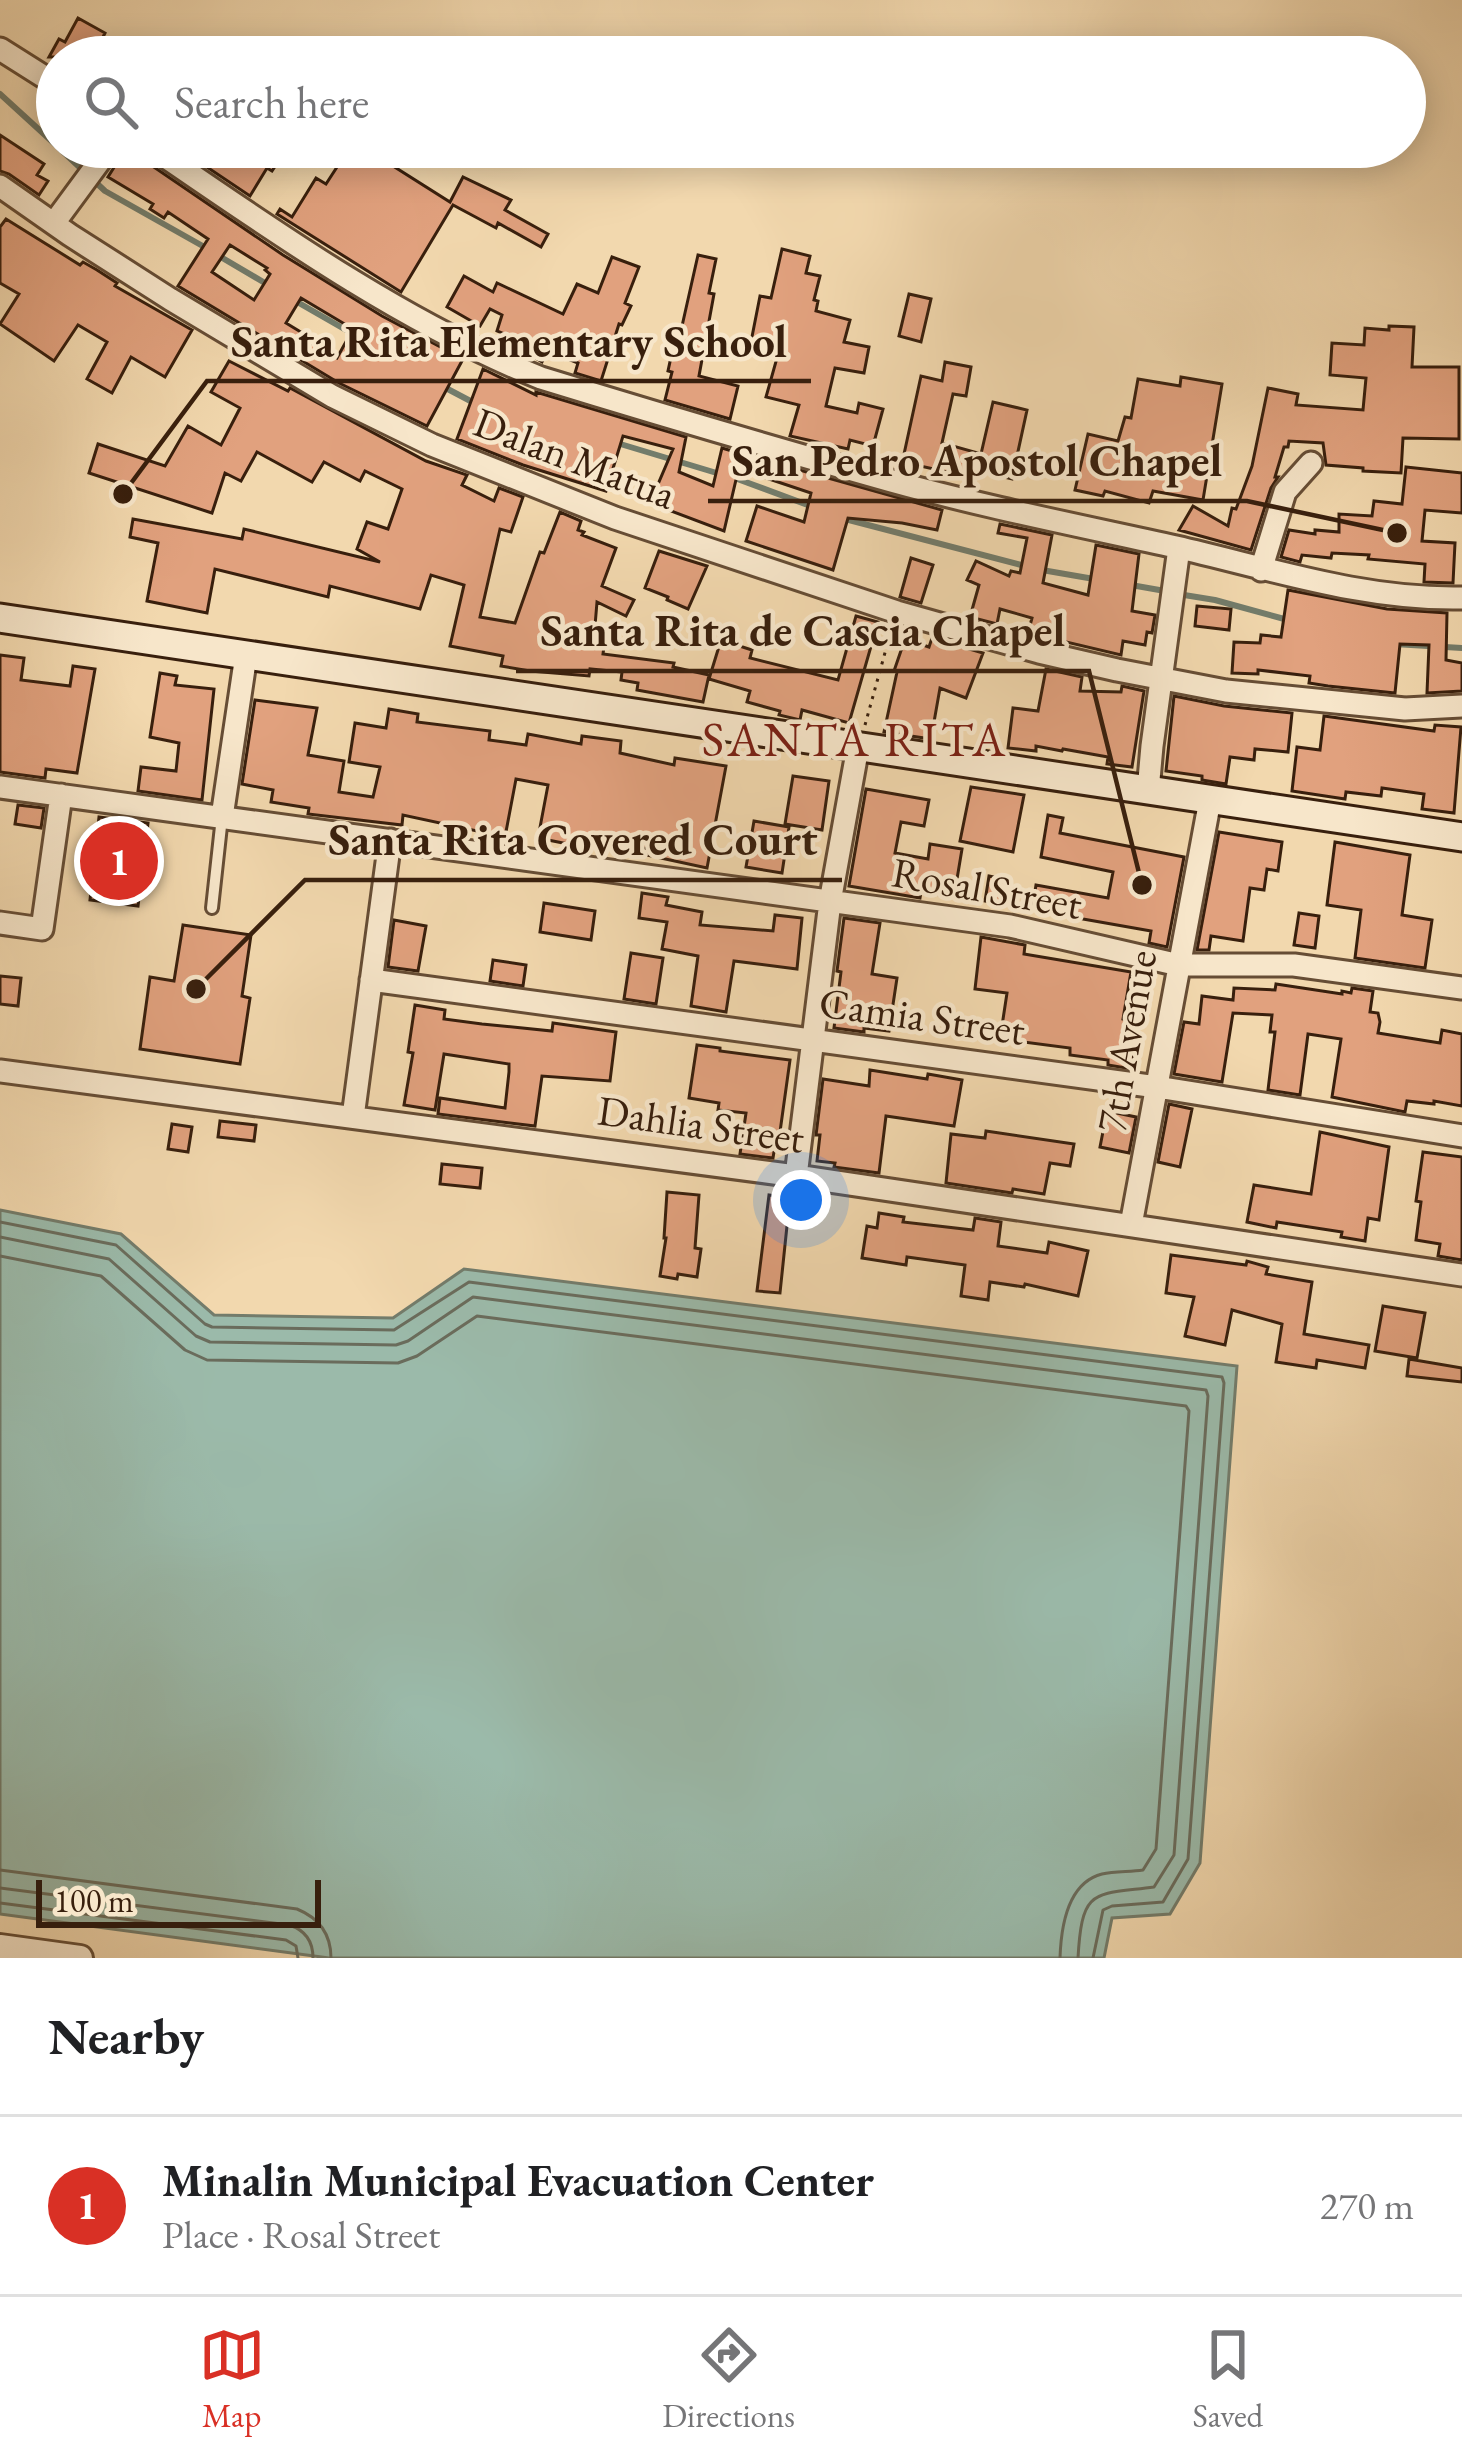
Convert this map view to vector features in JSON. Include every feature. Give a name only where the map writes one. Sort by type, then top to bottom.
[{"type":"main road","points":[[0,618],[1462,837]]},
{"type":"street","points":[[0,49],[36,72]]},
{"type":"street","points":[[54,224],[93,168]]},
{"type":"street","points":[[183,168],[363,286],[498,361],[541,378],[895,482],[1261,570],[1409,598],[1462,598]]},
{"type":"street","name":"Dalan Matua","points":[[0,186],[170,299],[332,396],[432,445],[614,518],[897,612],[1160,680],[1405,710],[1462,706]]},
{"type":"street","points":[[1261,570],[1286,492],[1311,463]]},
{"type":"street","points":[[1148,791],[1180,548]]},
{"type":"street","points":[[222,817],[246,655]]},
{"type":"street","points":[[796,1176],[830,902],[858,747]]},
{"type":"street","name":"Rosal Street","points":[[0,787],[1010,926],[1179,965],[1294,965],[1462,988]]},
{"type":"street","points":[[0,922],[42,929],[61,795]]},
{"type":"street","name":"7th Avenue","points":[[1132,1225],[1210,800]]},
{"type":"street","points":[[353,1117],[391,840]]},
{"type":"street","name":"Camia Street","points":[[371,980],[1157,1087],[1462,1136]]},
{"type":"street","name":"Dahlia Street","points":[[0,1070],[796,1176],[1462,1275]]},
{"type":"street","points":[[0,1948],[80,1958]]},
{"type":"lane","points":[[212,908],[222,817]]},
{"type":"path","points":[[858,747],[897,612]]},
{"type":"water","points":[[0,1210],[121,1234],[214,1315],[393,1318],[464,1269],[1237,1366],[1200,1863],[1170,1914],[1112,1918],[1104,1958],[329,1958],[0,1914]]},
{"type":"building","points":[[78,18],[105,33],[104,36],[68,36]]},
{"type":"building","points":[[0,135],[36,159],[36,168],[41,168],[37,175],[48,181],[39,195],[0,171]]},
{"type":"building","points":[[114,168],[155,168],[283,255],[463,359],[427,426],[339,383],[178,286],[208,239],[168,212],[164,218],[150,209],[153,204],[108,177]],"holes":[[[230,245],[270,274],[254,300],[212,272]],[[301,298],[353,329],[337,358],[286,323]]]},
{"type":"building","points":[[208,168],[267,168],[250,196]]},
{"type":"building","points":[[336,168],[396,168],[450,202],[463,177],[511,200],[505,210],[548,234],[541,247],[453,205],[401,292],[277,214],[280,209],[292,217],[316,178],[326,184]]},
{"type":"building","points":[[6,219],[192,330],[165,377],[131,357],[112,393],[87,379],[107,342],[78,325],[54,361],[0,324],[19,294],[0,283],[0,227]]},
{"type":"building","points":[[782,249],[810,256],[806,273],[820,276],[816,311],[850,320],[844,342],[869,347],[864,373],[835,368],[826,406],[857,413],[859,403],[883,409],[873,446],[850,440],[848,449],[790,436],[799,405],[766,397],[777,358],[749,352],[760,296],[771,298]]},
{"type":"building","points":[[698,255],[716,259],[699,376],[738,386],[730,419],[665,400],[676,334],[680,335]]},
{"type":"building","points":[[612,257],[639,267],[625,303],[631,306],[619,324],[601,381],[575,373],[578,363],[548,351],[542,362],[529,354],[533,346],[497,331],[502,315],[490,309],[480,326],[447,307],[464,276],[493,292],[497,283],[563,314],[577,284],[598,293]]},
{"type":"building","points":[[909,294],[931,299],[921,342],[899,336]]},
{"type":"building","points":[[1389,326],[1414,327],[1412,367],[1459,367],[1459,439],[1403,438],[1401,473],[1326,465],[1323,443],[1289,441],[1251,550],[1179,530],[1193,506],[1228,526],[1252,466],[1268,388],[1298,394],[1296,405],[1363,410],[1366,378],[1330,375],[1332,343],[1364,345],[1365,328],[1389,330]]},
{"type":"building","points":[[229,361],[426,461],[467,475],[462,485],[494,501],[499,488],[523,497],[511,532],[500,529],[480,617],[515,623],[560,512],[581,521],[578,530],[582,535],[616,548],[602,586],[634,600],[626,616],[597,602],[594,638],[605,639],[603,654],[674,663],[673,667],[709,675],[703,702],[637,690],[638,683],[621,680],[622,672],[590,669],[589,676],[530,671],[501,666],[503,656],[450,646],[464,585],[431,575],[420,609],[330,586],[328,597],[215,569],[207,613],[147,601],[158,543],[130,537],[133,519],[242,539],[244,529],[380,562],[357,549],[367,522],[388,529],[402,489],[365,471],[360,481],[324,462],[312,482],[257,452],[241,481],[225,473],[212,513],[89,473],[98,444],[165,466],[188,426],[221,445],[240,408],[211,392]]},
{"type":"building","points":[[945,362],[971,367],[966,396],[953,394],[942,443],[981,454],[993,402],[1027,410],[1012,479],[967,468],[965,476],[916,465],[915,472],[901,468],[921,376],[942,381]]},
{"type":"building","points":[[483,369],[536,395],[686,437],[679,472],[713,486],[722,448],[742,454],[724,531],[650,503],[673,449],[623,436],[606,491],[457,439]]},
{"type":"building","points":[[1181,377],[1222,384],[1203,500],[1153,491],[1149,503],[1105,491],[1103,496],[1075,490],[1088,434],[1118,441],[1125,417],[1131,418],[1138,379],[1180,386]]},
{"type":"building","points":[[771,462],[942,510],[937,530],[848,518],[833,570],[746,541],[757,506],[804,522],[811,493],[766,478]]},
{"type":"building","points":[[1406,467],[1462,473],[1462,513],[1425,510],[1422,541],[1455,543],[1453,583],[1424,582],[1425,564],[1368,559],[1369,555],[1302,555],[1300,562],[1281,557],[1289,530],[1339,532],[1339,514],[1372,516],[1374,501],[1402,504]]},
{"type":"building","points":[[1000,524],[1052,535],[1043,583],[1088,595],[1096,545],[1139,554],[1132,611],[1155,615],[1145,645],[1123,641],[1121,655],[1028,633],[1032,618],[1000,609],[997,624],[970,617],[979,585],[967,580],[976,561],[1009,576],[1011,571],[1020,573],[1027,538],[998,533]]},
{"type":"building","points":[[659,551],[707,566],[688,609],[645,588]]},
{"type":"building","points":[[911,558],[933,565],[921,603],[900,597]]},
{"type":"building","points":[[1288,590],[1387,609],[1447,613],[1446,660],[1462,663],[1462,691],[1427,693],[1429,645],[1400,644],[1395,693],[1309,683],[1310,676],[1258,670],[1258,674],[1232,673],[1234,642],[1260,643],[1261,635],[1281,637]]},
{"type":"building","points":[[1197,606],[1231,609],[1229,630],[1195,626]]},
{"type":"building","points":[[856,616],[878,622],[849,723],[802,710],[800,720],[779,715],[780,711],[747,702],[750,691],[709,679],[721,640],[752,650],[750,658],[838,680]]},
{"type":"building","points":[[932,638],[983,653],[966,698],[940,688],[931,739],[884,732],[894,671],[905,639],[929,647]]},
{"type":"building","points":[[0,655],[24,658],[21,680],[70,686],[73,666],[95,669],[77,773],[46,769],[45,778],[0,772]]},
{"type":"building","points":[[1046,669],[1082,677],[1080,691],[1121,692],[1122,686],[1144,691],[1132,767],[1107,764],[1108,757],[1063,749],[1008,748],[1013,708],[1038,711]]},
{"type":"building","points":[[160,673],[177,676],[175,685],[214,689],[202,800],[138,791],[141,767],[176,771],[179,743],[150,737]]},
{"type":"building","points":[[1174,696],[1292,713],[1288,752],[1255,749],[1254,760],[1230,757],[1226,784],[1166,771]]},
{"type":"building","points":[[255,700],[317,708],[308,755],[344,761],[339,792],[373,797],[380,767],[349,762],[355,723],[386,728],[389,709],[418,714],[417,722],[490,731],[489,740],[526,745],[528,734],[581,744],[582,736],[621,741],[620,753],[674,765],[675,758],[726,766],[707,868],[590,836],[588,848],[538,838],[548,785],[516,779],[505,837],[403,815],[402,825],[308,814],[309,808],[271,802],[273,790],[242,784]]},
{"type":"building","points":[[1324,716],[1434,731],[1435,725],[1461,727],[1454,813],[1422,809],[1424,794],[1382,788],[1381,796],[1346,792],[1345,799],[1292,791],[1297,747],[1320,750]]},
{"type":"building","points":[[793,776],[829,781],[822,830],[785,824]]},
{"type":"building","points":[[971,787],[1024,795],[1013,852],[960,841]]},
{"type":"building","points":[[866,789],[929,800],[924,826],[901,822],[895,853],[928,859],[930,844],[962,849],[954,897],[921,892],[920,898],[849,886]]},
{"type":"building","points":[[18,805],[44,808],[41,828],[15,824]]},
{"type":"building","points":[[1048,815],[1063,818],[1060,833],[1184,857],[1167,947],[1149,943],[1151,931],[1032,910],[1036,885],[1108,898],[1113,872],[1041,857]]},
{"type":"building","points":[[99,817],[148,823],[138,906],[90,900]]},
{"type":"building","points":[[754,821],[789,827],[782,873],[746,867]]},
{"type":"building","points":[[1219,832],[1282,842],[1278,871],[1267,869],[1264,890],[1250,888],[1243,941],[1211,936],[1209,950],[1197,950]]},
{"type":"building","points":[[1335,842],[1410,855],[1402,915],[1432,920],[1425,968],[1355,958],[1361,910],[1327,905]]},
{"type":"building","points":[[989,876],[1008,880],[1004,904],[985,901]]},
{"type":"building","points":[[642,893],[668,897],[666,905],[702,912],[700,925],[773,931],[775,915],[802,918],[797,969],[734,961],[726,1012],[691,1006],[698,956],[662,949],[667,922],[639,918]]},
{"type":"building","points":[[544,903],[595,911],[591,940],[540,932]]},
{"type":"building","points":[[1299,913],[1319,916],[1315,948],[1294,945]]},
{"type":"building","points":[[844,918],[880,923],[872,974],[897,978],[889,1031],[834,1028]]},
{"type":"building","points":[[394,920],[426,926],[418,971],[388,967]]},
{"type":"building","points":[[183,925],[251,935],[242,996],[250,998],[240,1064],[140,1049],[150,977],[174,981]]},
{"type":"building","points":[[981,937],[1025,945],[1024,954],[1131,972],[1123,1019],[1138,1021],[1132,1069],[1070,1055],[1070,1048],[1000,1039],[1007,993],[975,989]]},
{"type":"building","points":[[631,953],[663,958],[656,1004],[624,999]]},
{"type":"building","points":[[493,960],[526,965],[523,986],[490,981]]},
{"type":"building","points":[[0,976],[21,978],[18,1006],[0,1004]]},
{"type":"building","points":[[1276,984],[1342,994],[1351,993],[1352,988],[1373,991],[1370,1012],[1378,1013],[1378,1033],[1440,1043],[1442,1030],[1462,1034],[1462,1106],[1407,1101],[1405,1112],[1332,1097],[1341,1039],[1308,1034],[1300,1095],[1268,1090],[1275,1032],[1270,1032],[1272,1015],[1233,1013],[1222,1082],[1174,1074],[1184,1022],[1199,1024],[1202,996],[1233,1000],[1234,988],[1275,990]]},
{"type":"building","points":[[415,1005],[445,1010],[444,1019],[552,1031],[553,1023],[616,1032],[610,1081],[542,1076],[535,1126],[438,1114],[440,1098],[505,1108],[509,1072],[509,1064],[444,1054],[435,1110],[404,1105]]},
{"type":"building","points":[[697,1045],[790,1060],[773,1158],[740,1154],[746,1113],[718,1110],[719,1103],[689,1098]]},
{"type":"building","points":[[870,1070],[962,1080],[954,1126],[886,1116],[879,1173],[817,1161],[823,1079],[869,1086]]},
{"type":"building","points":[[1169,1104],[1192,1109],[1180,1167],[1158,1162]]},
{"type":"building","points":[[1107,1111],[1136,1117],[1129,1153],[1100,1147]]},
{"type":"building","points":[[220,1121],[256,1125],[254,1141],[218,1137]]},
{"type":"building","points":[[172,1124],[192,1127],[188,1152],[168,1149]]},
{"type":"building","points":[[986,1131],[1074,1144],[1070,1166],[1050,1163],[1044,1194],[946,1183],[951,1134],[985,1138]]},
{"type":"building","points":[[1320,1132],[1389,1147],[1379,1220],[1368,1218],[1365,1241],[1341,1237],[1342,1232],[1247,1222],[1254,1185],[1311,1194]]},
{"type":"building","points":[[1423,1152],[1462,1157],[1462,1260],[1438,1256],[1440,1244],[1416,1240]]},
{"type":"building","points":[[442,1164],[482,1168],[480,1188],[440,1184]]},
{"type":"building","points":[[667,1192],[699,1195],[697,1277],[660,1276]]},
{"type":"building","points":[[769,1195],[790,1197],[780,1293],[757,1291]]},
{"type":"building","points":[[879,1213],[904,1217],[903,1222],[973,1230],[975,1218],[1001,1222],[998,1246],[1047,1253],[1049,1242],[1088,1251],[1078,1296],[990,1282],[988,1300],[961,1296],[965,1265],[907,1257],[906,1265],[862,1258],[867,1226],[877,1228]]},
{"type":"building","points":[[1171,1255],[1246,1265],[1247,1261],[1268,1267],[1266,1274],[1312,1282],[1304,1334],[1369,1345],[1365,1368],[1317,1360],[1316,1368],[1276,1362],[1282,1324],[1232,1310],[1225,1345],[1185,1336],[1194,1297],[1166,1293]]},
{"type":"building","points":[[1383,1306],[1425,1313],[1417,1358],[1375,1351]]},
{"type":"building","points":[[1409,1359],[1462,1368],[1462,1382],[1407,1376]]},
{"type":"waterway","points":[[0,94],[36,127]]},
{"type":"waterway","points":[[80,168],[105,191],[208,249]]},
{"type":"waterway","points":[[219,256],[270,286]]},
{"type":"waterway","points":[[292,299],[353,334]]},
{"type":"waterway","points":[[442,386],[478,405]]},
{"type":"waterway","points":[[617,443],[720,474]]},
{"type":"waterway","points":[[732,477],[816,508]]},
{"type":"waterway","points":[[845,519],[1029,567]]},
{"type":"waterway","points":[[1042,570],[1094,579]]},
{"type":"waterway","points":[[1131,585],[1165,591]]},
{"type":"waterway","points":[[1178,594],[1288,620]]},
{"type":"waterway","points":[[1394,644],[1462,648]]},
{"type":"place","name":"Santa Rita Elementary School","points":[[123,494]]},
{"type":"place","name":"San Pedro Apostol Chapel","points":[[1397,533]]},
{"type":"place","name":"Minalin Municipal Evacuation Center","points":[[119,861]]},
{"type":"place","name":"Santa Rita de Cascia Chapel","points":[[1142,885]]},
{"type":"place","name":"Santa Rita Covered Court","points":[[196,989]]},
{"type":"district","name":"SANTA RITA","points":[[855,739]]}]
